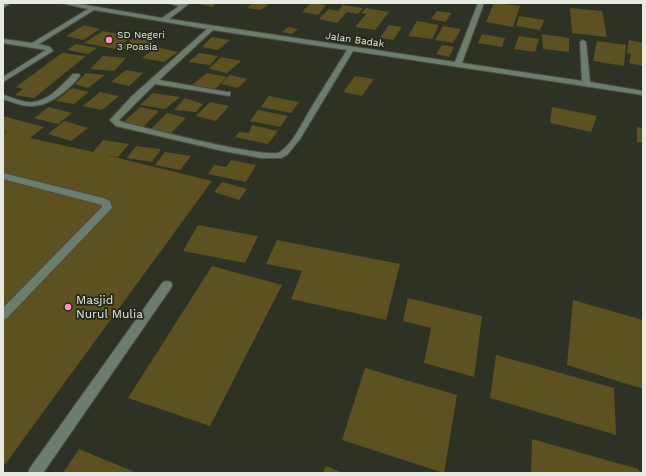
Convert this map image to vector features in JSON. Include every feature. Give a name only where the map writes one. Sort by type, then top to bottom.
[{"type":"street","points":[[3,6],[8,3]]},
{"type":"street","name":"Jalan Badak","points":[[64,3],[79,4],[93,8],[212,28],[586,83],[643,93]]},
{"type":"street","points":[[170,3],[186,4]]},
{"type":"street","points":[[458,64],[481,3]]},
{"type":"street","points":[[163,20],[186,4]]},
{"type":"street","points":[[33,45],[93,8]]},
{"type":"street","points":[[212,28],[114,120],[116,122],[223,148],[274,156],[284,153],[296,139],[351,49]]},
{"type":"street","points":[[3,41],[33,45],[50,50],[3,80]]},
{"type":"street","points":[[582,42],[586,83]]},
{"type":"street","points":[[3,97],[26,104],[38,104],[51,97],[76,76]]},
{"type":"street","points":[[155,82],[227,94]]},
{"type":"street","points":[[3,176],[107,203],[107,208],[3,315]]},
{"type":"street","points":[[35,473],[167,285]]},
{"type":"building","points":[[195,3],[217,3],[212,7]]},
{"type":"building","points":[[253,3],[270,3],[261,10],[247,8]]},
{"type":"building","points":[[311,3],[326,5],[318,15],[302,12]]},
{"type":"building","points":[[494,3],[520,6],[513,27],[486,22]]},
{"type":"building","points":[[343,5],[363,8],[358,14],[347,12],[337,23],[319,19],[329,9],[338,11]]},
{"type":"building","points":[[366,8],[389,12],[375,30],[355,27],[366,14],[361,13]]},
{"type":"building","points":[[570,8],[602,11],[607,37],[572,33]]},
{"type":"building","points":[[437,11],[451,13],[446,22],[431,19]]},
{"type":"building","points":[[519,16],[544,20],[540,30],[516,26]]},
{"type":"building","points":[[417,21],[439,25],[432,39],[408,36]]},
{"type":"building","points":[[84,25],[100,29],[83,40],[66,36]]},
{"type":"building","points":[[389,25],[402,27],[393,40],[380,38]]},
{"type":"building","points":[[443,26],[461,29],[453,43],[435,40]]},
{"type":"building","points":[[288,27],[298,29],[292,34],[282,32]]},
{"type":"building","name":"SD Negeri 3 Poasia","points":[[103,31],[132,37],[115,49],[84,43]]},
{"type":"building","points":[[482,34],[505,38],[502,47],[478,43]]},
{"type":"building","points":[[542,34],[569,38],[569,52],[543,49]]},
{"type":"building","points":[[519,36],[539,39],[535,52],[514,49]]},
{"type":"building","points":[[212,37],[230,40],[218,50],[202,47]]},
{"type":"building","points":[[133,38],[154,41],[141,52],[120,48]]},
{"type":"building","points":[[629,40],[643,43],[643,66],[629,63],[631,54],[627,53]]},
{"type":"building","points":[[597,41],[626,45],[624,66],[593,61]]},
{"type":"building","points":[[76,44],[97,48],[88,54],[67,50]]},
{"type":"building","points":[[442,45],[454,47],[449,57],[436,54]]},
{"type":"building","points":[[156,47],[178,52],[164,62],[142,58]]},
{"type":"building","points":[[62,53],[86,56],[34,98],[15,95],[23,89],[16,87]]},
{"type":"building","points":[[199,53],[218,56],[210,65],[188,62]]},
{"type":"building","points":[[103,56],[126,58],[114,71],[90,69]]},
{"type":"building","points":[[221,57],[241,61],[227,73],[209,69]]},
{"type":"building","points":[[126,70],[143,73],[129,86],[111,82]]},
{"type":"building","points":[[86,73],[105,75],[88,88],[75,84]]},
{"type":"building","points":[[207,73],[227,77],[215,89],[192,85]]},
{"type":"building","points":[[230,75],[247,79],[238,88],[221,84]]},
{"type":"building","points":[[355,76],[374,79],[362,96],[343,92]]},
{"type":"building","points":[[72,88],[89,92],[74,104],[56,101]]},
{"type":"building","points":[[100,92],[119,96],[102,110],[83,106]]},
{"type":"building","points":[[153,93],[180,97],[165,109],[140,105]]},
{"type":"building","points":[[269,96],[299,102],[291,113],[261,107]]},
{"type":"building","points":[[185,98],[203,104],[196,112],[174,110]]},
{"type":"building","points":[[210,102],[229,106],[216,121],[196,116]]},
{"type":"building","points":[[49,107],[72,113],[58,124],[34,118]]},
{"type":"building","points":[[140,107],[159,111],[143,127],[124,122]]},
{"type":"building","points":[[552,107],[597,116],[591,132],[550,123]]},
{"type":"building","points":[[258,110],[288,116],[280,127],[250,121]]},
{"type":"building","points":[[167,113],[186,118],[171,133],[151,129]]},
{"type":"building","points":[[3,116],[44,127],[30,138],[93,152],[103,140],[129,144],[118,157],[106,155],[212,181],[3,467],[3,132],[9,133],[3,131]]},
{"type":"building","points":[[64,121],[88,128],[71,141],[48,134]]},
{"type":"building","points":[[252,125],[278,131],[268,144],[235,137],[239,132],[249,133]]},
{"type":"building","points":[[637,127],[643,128],[643,143],[637,142]]},
{"type":"building","points":[[136,146],[161,149],[152,162],[127,158]]},
{"type":"building","points":[[165,152],[191,156],[180,170],[155,165]]},
{"type":"building","points":[[231,160],[256,165],[246,182],[208,174],[214,165],[226,167]]},
{"type":"building","points":[[222,182],[247,189],[239,200],[214,192]]},
{"type":"building","points":[[198,225],[258,236],[245,263],[183,251]]},
{"type":"building","points":[[277,240],[400,264],[386,320],[291,299],[302,271],[266,264]]},
{"type":"building","points":[[212,266],[282,285],[210,426],[128,398]]},
{"type":"building","points":[[408,298],[482,316],[474,377],[424,363],[431,328],[403,321]]},
{"type":"building","points":[[573,300],[643,320],[643,389],[567,365]]},
{"type":"building","points":[[496,355],[614,388],[616,435],[490,398]]},
{"type":"building","points":[[365,368],[457,395],[444,473],[342,440]]},
{"type":"building","points":[[532,439],[638,469],[641,473],[531,473]]},
{"type":"building","points":[[79,449],[137,473],[63,473]]},
{"type":"building","points":[[326,466],[343,473],[323,473]]},
{"type":"place","name":"SD Negeri 3 Poasia","points":[[109,40]]},
{"type":"place","name":"Masjid Nurul Mulia","points":[[68,307]]}]
